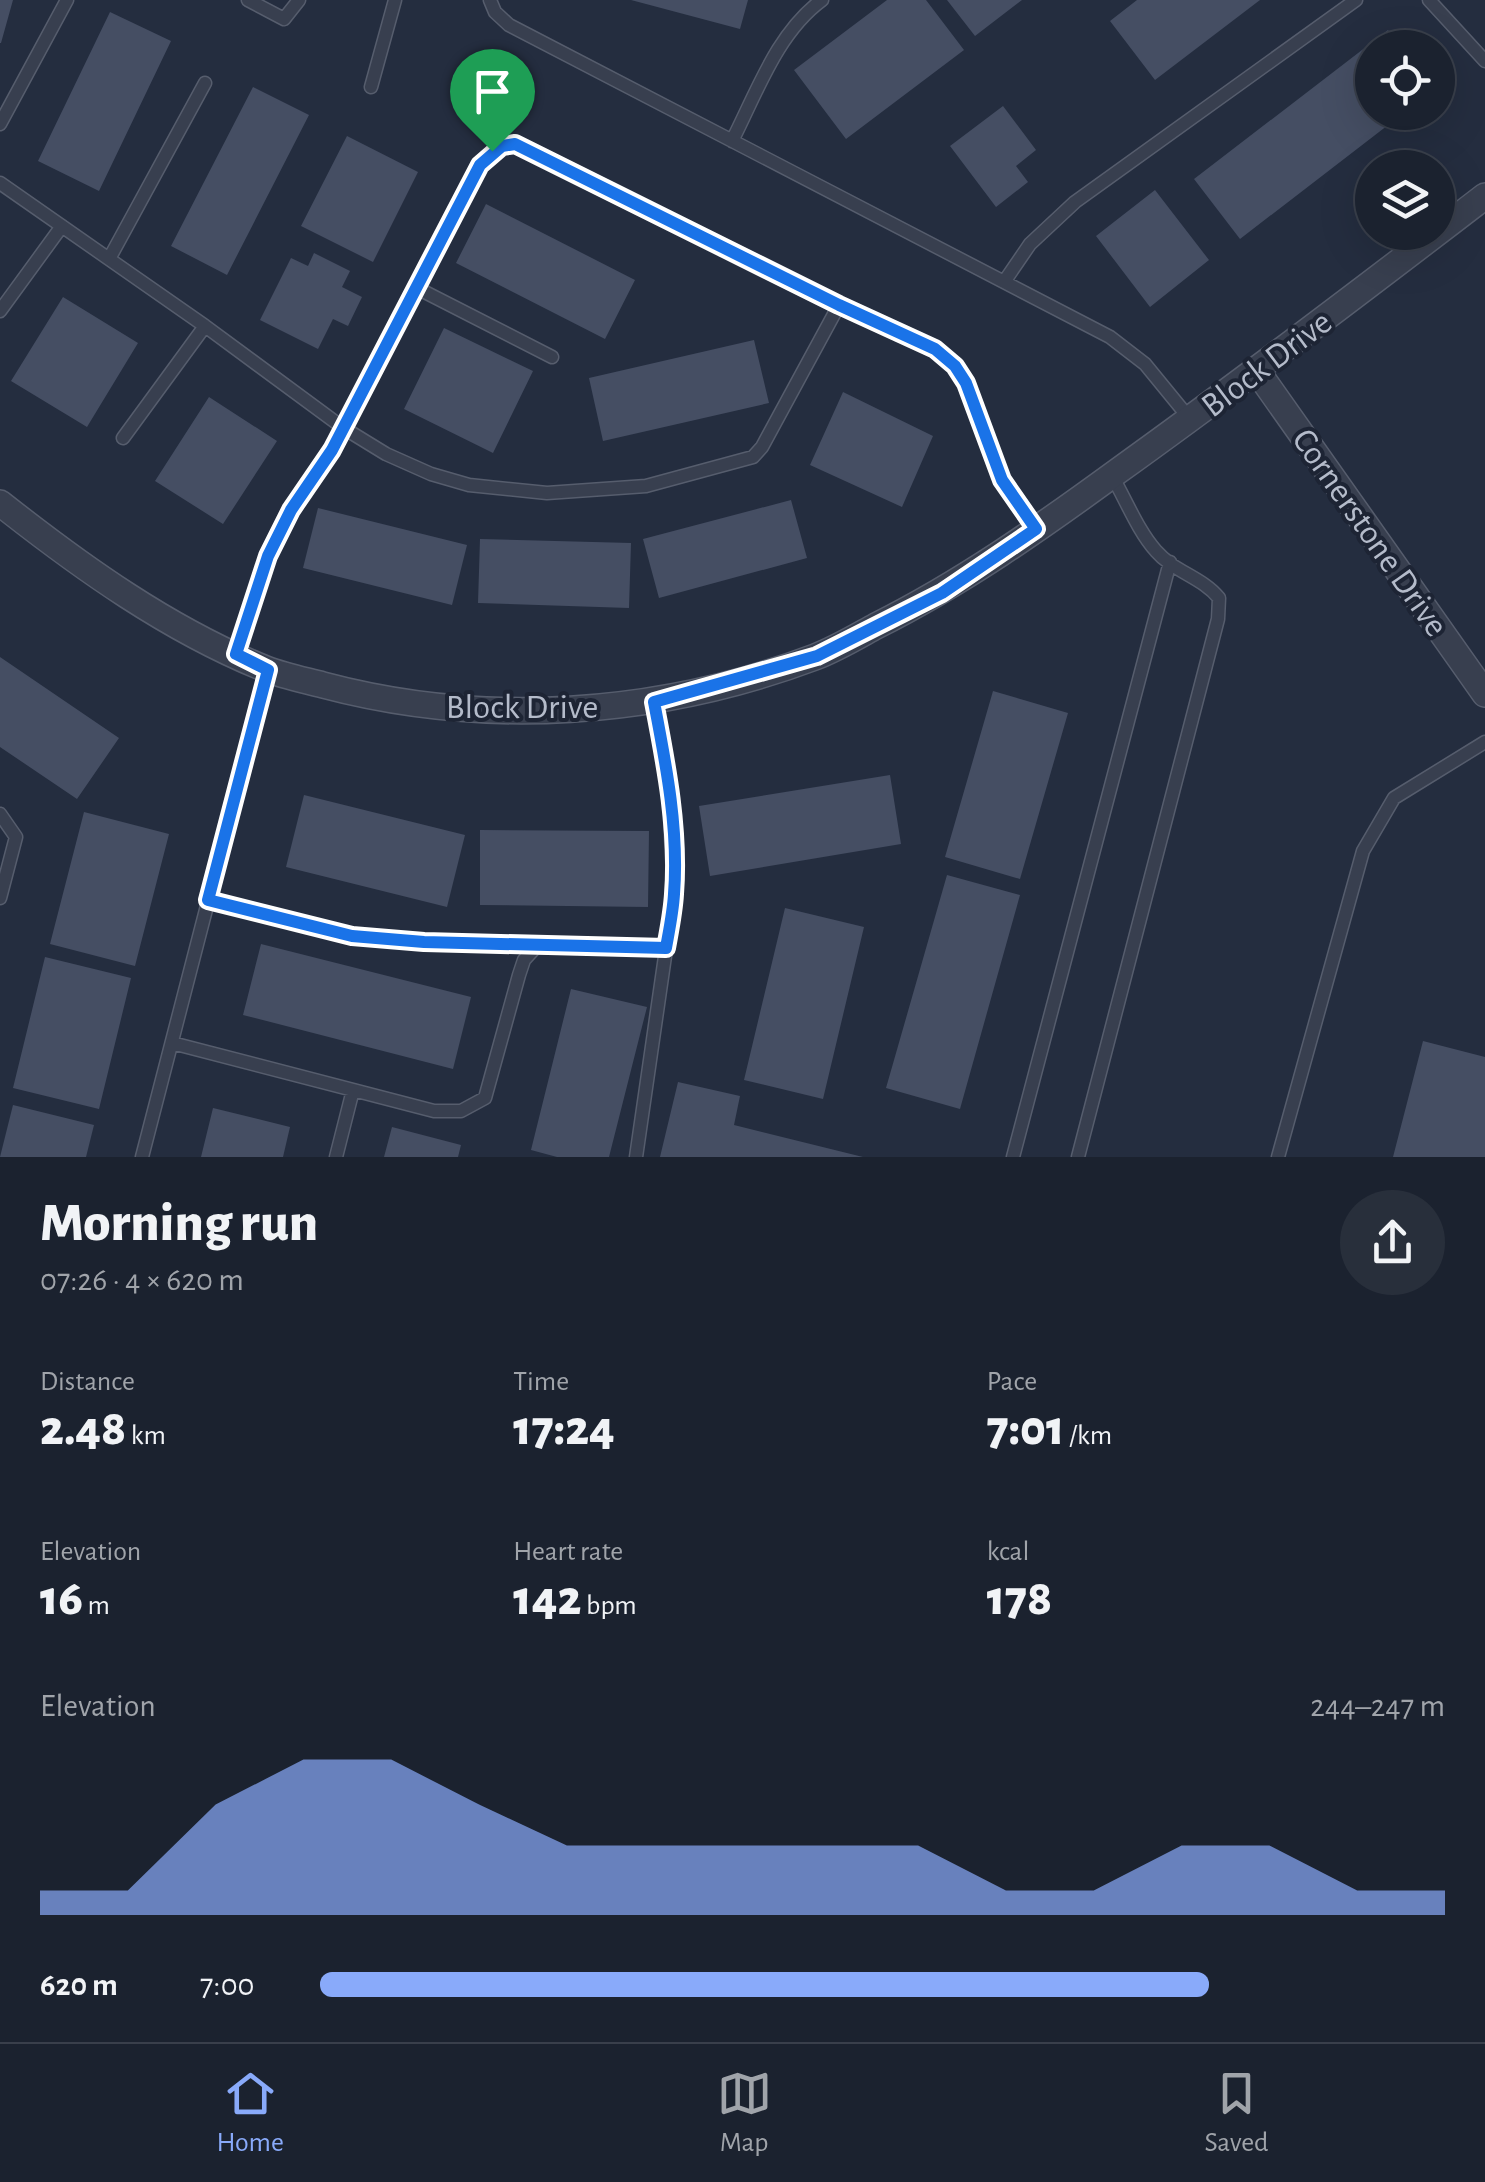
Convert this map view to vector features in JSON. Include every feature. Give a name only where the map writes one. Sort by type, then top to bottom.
[{"type":"street","name":"Block Drive","points":[[0,503],[111,586],[268,670],[359,694],[441,708],[510,711],[654,702],[817,656],[942,593],[1257,371],[1485,196]]},
{"type":"street","name":"Cornerstone Drive","points":[[1257,371],[1485,694]]},
{"type":"lane","points":[[0,124],[66,0]]},
{"type":"lane","points":[[248,0],[284,19],[298,0]]},
{"type":"lane","points":[[372,87],[395,0]]},
{"type":"lane","points":[[490,0],[495,12],[509,25],[1110,337],[1144,364],[1190,419]]},
{"type":"lane","points":[[732,141],[786,36],[804,13],[822,0]]},
{"type":"lane","points":[[1004,282],[1030,244],[1075,202],[1356,0]]},
{"type":"lane","points":[[1429,0],[1485,60]]},
{"type":"lane","points":[[109,259],[204,83]]},
{"type":"lane","points":[[236,654],[268,556],[291,510],[332,450],[480,165],[502,146],[515,144],[935,349],[955,366],[966,383],[1002,480],[1036,529]]},
{"type":"lane","points":[[0,183],[342,428],[386,454],[470,485],[547,493],[646,486],[753,457],[839,305]]},
{"type":"lane","points":[[0,311],[62,226]]},
{"type":"lane","points":[[416,287],[552,358]]},
{"type":"lane","points":[[123,438],[204,326]]},
{"type":"lane","points":[[1078,1157],[1218,619],[1219,598],[1208,583],[1157,552],[1112,476]]},
{"type":"lane","points":[[1013,1157],[1170,562]]},
{"type":"lane","points":[[142,1157],[268,670]]},
{"type":"lane","points":[[636,1157],[674,894],[668,776],[654,702]]},
{"type":"lane","points":[[1278,1157],[1362,851],[1394,798],[1485,742]]},
{"type":"lane","points":[[0,814],[16,837],[0,898]]},
{"type":"lane","points":[[208,900],[352,936],[536,947],[666,948]]},
{"type":"lane","points":[[172,1044],[445,1112],[461,1111],[485,1098],[524,960],[536,947]]},
{"type":"lane","points":[[336,1157],[354,1090]]},
{"type":"building","points":[[0,0],[13,0],[1,43],[0,43]]},
{"type":"building","points":[[631,0],[748,0],[740,29]]},
{"type":"building","points":[[887,0],[926,0],[964,50],[846,139],[794,70]]},
{"type":"building","points":[[947,0],[1022,0],[975,36]]},
{"type":"building","points":[[1137,0],[1260,0],[1155,80],[1110,21]]},
{"type":"building","points":[[110,12],[171,41],[99,191],[38,161]]},
{"type":"building","points":[[1355,55],[1355,130],[1382,130],[1240,239],[1194,179]]},
{"type":"building","points":[[253,87],[309,115],[227,275],[171,246]]},
{"type":"building","points":[[1003,106],[1036,150],[1016,166],[1028,182],[996,207],[950,146]]},
{"type":"building","points":[[347,136],[418,172],[373,262],[301,226]]},
{"type":"building","points":[[1155,190],[1209,260],[1150,307],[1096,236]]},
{"type":"building","points":[[486,204],[635,280],[605,339],[456,263]]},
{"type":"building","points":[[314,253],[350,271],[342,287],[362,297],[348,326],[333,319],[318,349],[260,320],[291,258],[308,266]]},
{"type":"building","points":[[63,297],[138,343],[87,427],[11,381]]},
{"type":"building","points":[[444,328],[533,371],[493,453],[404,409]]},
{"type":"building","points":[[754,340],[769,403],[603,441],[589,378]]},
{"type":"building","points":[[843,392],[933,436],[902,507],[810,465]]},
{"type":"building","points":[[209,397],[277,441],[223,524],[155,481]]},
{"type":"building","points":[[791,500],[807,558],[659,598],[643,539]]},
{"type":"building","points":[[318,508],[467,545],[452,605],[303,568]]},
{"type":"building","points":[[480,539],[631,543],[629,608],[478,603]]},
{"type":"building","points":[[0,657],[119,738],[77,799],[0,747]]},
{"type":"building","points":[[993,691],[1068,713],[1020,879],[945,857]]},
{"type":"building","points":[[890,775],[901,844],[710,876],[699,806]]},
{"type":"building","points":[[304,795],[465,835],[447,907],[286,867]]},
{"type":"building","points":[[84,812],[169,834],[135,966],[50,944]]},
{"type":"building","points":[[480,830],[649,831],[648,907],[480,905]]},
{"type":"building","points":[[947,875],[1020,895],[960,1109],[886,1088]]},
{"type":"building","points":[[785,908],[864,927],[823,1099],[744,1080]]},
{"type":"building","points":[[261,944],[471,997],[453,1069],[243,1015]]},
{"type":"building","points":[[45,957],[131,978],[99,1109],[13,1088]]},
{"type":"building","points":[[571,989],[647,1007],[609,1157],[557,1157],[531,1150]]},
{"type":"building","points":[[1423,1041],[1485,1057],[1485,1157],[1393,1157]]},
{"type":"building","points":[[678,1082],[740,1096],[734,1125],[863,1157],[660,1157]]},
{"type":"building","points":[[13,1105],[94,1125],[86,1157],[0,1157]]},
{"type":"building","points":[[213,1108],[290,1127],[283,1157],[201,1157]]},
{"type":"building","points":[[392,1127],[461,1145],[458,1157],[384,1157]]},
{"type":"route","points":[[515,144],[935,349],[955,366],[966,383],[1002,480],[1036,529],[942,593],[817,656],[654,702],[668,776],[673,836],[674,894],[666,948],[536,947],[352,936],[208,900],[268,670],[236,654],[268,556],[291,510],[332,450],[480,165],[492,151],[515,144]]}]
